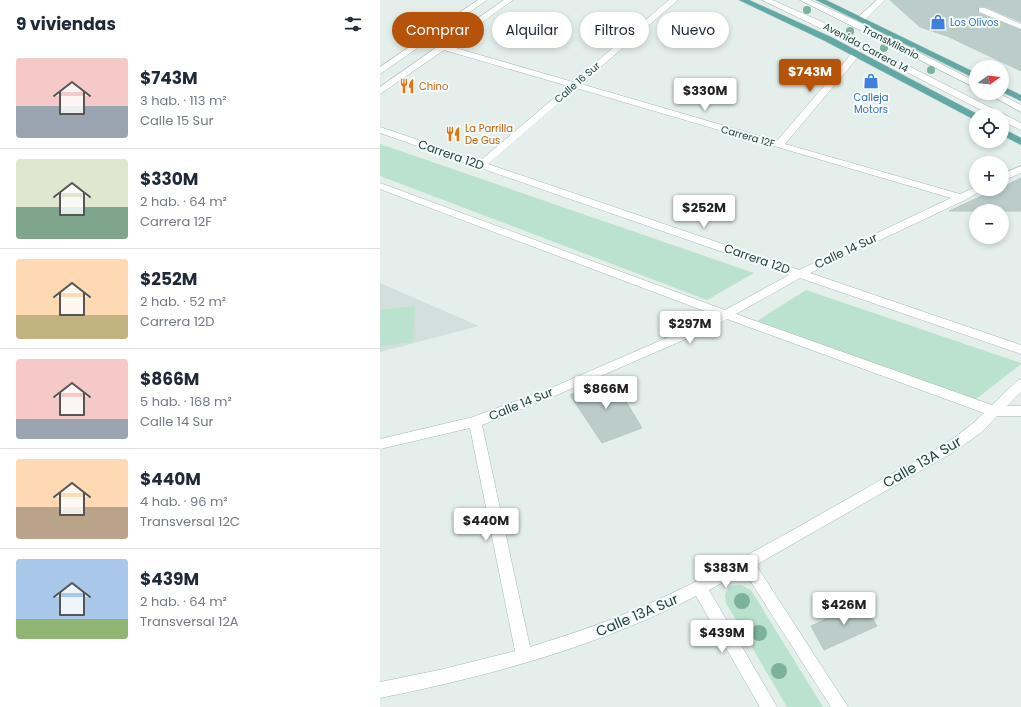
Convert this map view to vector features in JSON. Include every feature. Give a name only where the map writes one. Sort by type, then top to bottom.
[{"type":"main road","name":"Avenida Carrera 14","points":[[743,0],[799,25],[969,114]]},
{"type":"main road","name":"Avenida Carrera 14","points":[[820,0],[969,73]]},
{"type":"main road","points":[[1009,92],[1021,98]]},
{"type":"main road","points":[[1009,135],[1021,142]]},
{"type":"street","points":[[380,71],[483,0]]},
{"type":"street","points":[[484,18],[509,0]]},
{"type":"street","name":"Calle 16 Sur","points":[[481,165],[674,0]]},
{"type":"street","name":"TransMilenio","points":[[766,0],[824,27],[984,108]]},
{"type":"street","name":"TransMilenio","points":[[804,0],[862,27],[969,81]]},
{"type":"street","points":[[861,19],[881,0]]},
{"type":"street","points":[[982,10],[1021,27]]},
{"type":"street","points":[[380,91],[441,48]]},
{"type":"street","name":"Carrera 12F","points":[[445,48],[961,198]]},
{"type":"street","points":[[779,145],[856,54]]},
{"type":"street","points":[[1004,100],[1021,109]]},
{"type":"street","points":[[1009,121],[1021,127]]},
{"type":"street","name":"Carrera 12D","points":[[380,130],[1021,350]]},
{"type":"street","points":[[1009,175],[1021,169]]},
{"type":"street","points":[[380,186],[727,315],[993,411],[1021,411]]},
{"type":"street","name":"Calle 14 Sur","points":[[380,444],[475,422],[555,391],[705,326],[798,274],[969,194]]},
{"type":"street","name":"Calle 13A Sur","points":[[380,690],[460,673],[568,643],[614,625],[699,587],[747,563],[962,440],[978,427],[1021,384]]},
{"type":"street","points":[[475,422],[524,656]]},
{"type":"street","points":[[747,563],[840,707]]},
{"type":"street","points":[[699,587],[769,707]]},
{"type":"shaded area","points":[[380,283],[479,326],[380,352]]},
{"type":"green space","points":[[380,144],[754,273],[707,300],[380,176]]},
{"type":"green space","points":[[806,290],[1021,364],[975,400],[757,321]]},
{"type":"green space","points":[[415,306],[413,342],[380,346],[380,310]]},
{"type":"green space","points":[[741,585],[751,590],[823,707],[787,707],[726,603],[725,594],[730,586]]},
{"type":"building","points":[[890,0],[1021,0],[1021,22],[986,7],[979,6],[978,13],[1021,30],[1021,71],[1009,65],[1009,60],[998,60],[947,36],[920,27]]},
{"type":"building","points":[[1021,178],[1021,211],[1009,211],[1009,204],[969,204],[969,211],[949,211],[982,196],[1009,196],[1009,184]]},
{"type":"building","points":[[611,377],[642,428],[602,443],[570,395]]},
{"type":"building","points":[[862,602],[877,626],[824,650],[811,626]]},
{"type":"place","name":"Los Olivos","points":[[938,22]]},
{"type":"place","name":"Calleja Motors","points":[[871,81]]},
{"type":"place","name":"Chino","points":[[407,86]]},
{"type":"place","name":"La Parrilla De Gus","points":[[453,134]]}]
